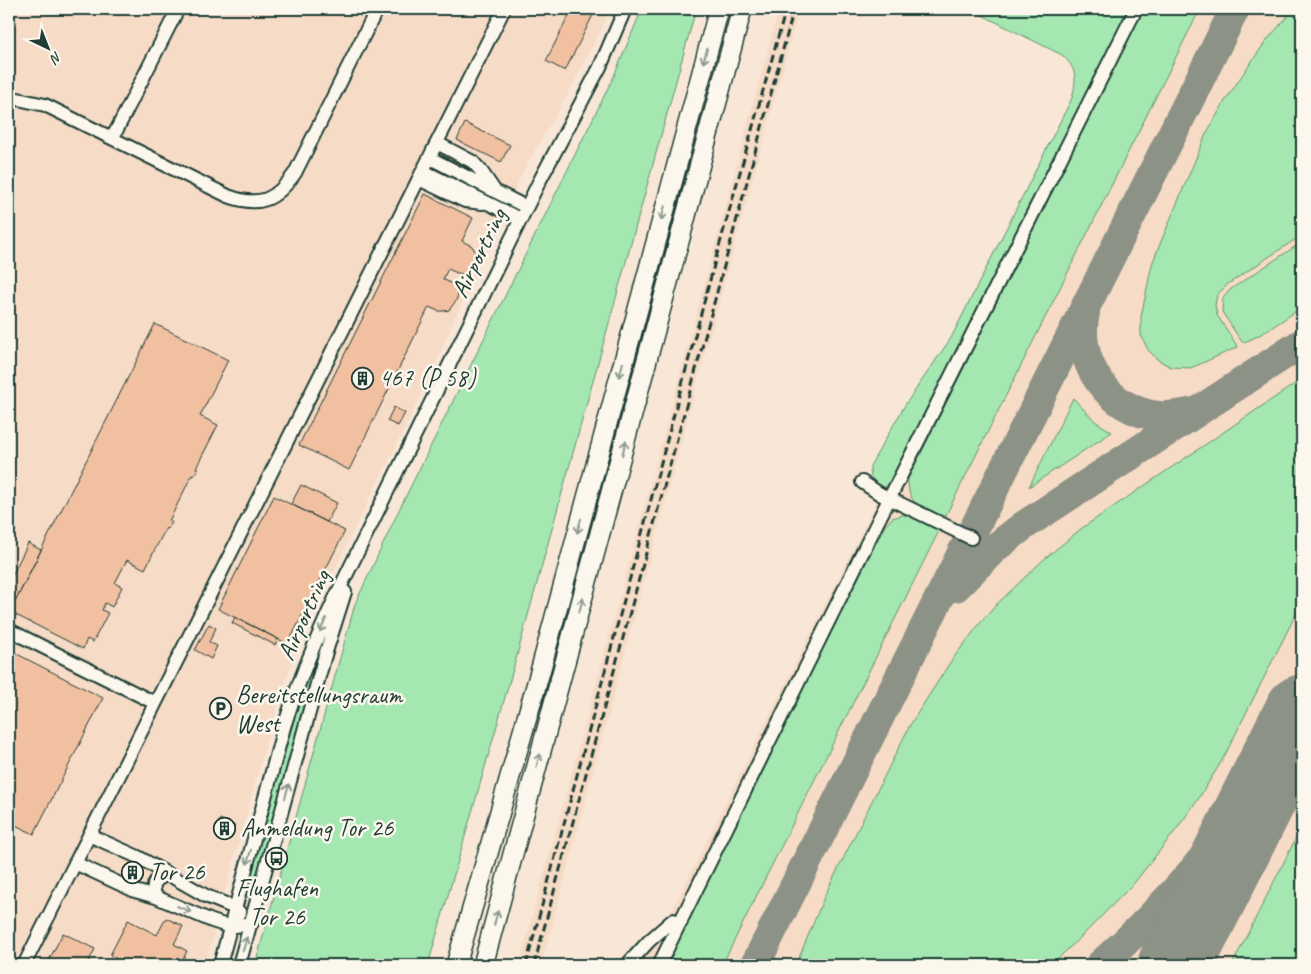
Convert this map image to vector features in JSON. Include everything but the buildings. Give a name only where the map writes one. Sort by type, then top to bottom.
[{"type":"highway","points":[[456,965],[542,662],[719,9]]},
{"type":"highway","points":[[483,965],[742,9]]},
{"type":"street","points":[[113,138],[178,9]]},
{"type":"street","points":[[9,98],[45,105],[228,196],[244,202],[255,202],[284,189],[295,173],[377,9]]},
{"type":"street","points":[[24,965],[504,9]]},
{"type":"street","name":"Airportring","points":[[220,965],[295,692],[319,632],[520,219],[600,67],[625,9]]},
{"type":"street","points":[[659,965],[890,498],[1136,9]]},
{"type":"street","points":[[433,150],[494,190],[526,207]]},
{"type":"street","points":[[421,175],[465,201],[488,202],[520,219]]},
{"type":"street","points":[[862,482],[971,538]]},
{"type":"street","name":"Airportring","points":[[239,965],[325,655],[345,592],[375,518]]},
{"type":"street","points":[[9,630],[155,702]]},
{"type":"street","points":[[89,834],[122,842],[156,857],[164,864],[168,874],[217,902],[235,908],[252,923]]},
{"type":"street","points":[[75,863],[108,886],[130,896],[141,898],[156,897],[230,927],[252,923]]},
{"type":"street","points":[[156,897],[153,888],[154,882],[168,874]]},
{"type":"street","points":[[217,902],[235,890],[242,882]]},
{"type":"street","points":[[627,965],[665,925],[673,920],[681,922]]},
{"type":"street","points":[[212,921],[225,946]]},
{"type":"shaded area","points":[[9,9],[609,9],[603,25],[569,92],[526,165],[453,322],[430,377],[306,626],[284,683],[266,743],[205,965],[9,965]]},
{"type":"shaded area","points":[[779,9],[799,9],[563,885],[541,965],[519,965],[636,538]]},
{"type":"shaded area","points":[[995,9],[1302,9],[1302,965],[622,965],[672,910],[1098,61]]},
{"type":"green space","points":[[642,9],[696,9],[514,666],[428,965],[255,965],[355,604],[400,508],[614,76]]},
{"type":"green space","points":[[970,9],[1130,9],[890,486],[885,486],[884,488],[872,479],[870,466],[905,405],[951,338],[1074,91],[1075,74],[1071,65],[1062,55]]},
{"type":"green space","points":[[1144,9],[1200,9],[944,519],[924,509],[914,501],[908,488],[908,479]]},
{"type":"green space","points":[[1294,9],[1302,9],[1302,235],[1228,284],[1217,295],[1215,305],[1217,315],[1238,347],[1191,368],[1171,367],[1158,360],[1148,350],[1141,335],[1141,317],[1152,264],[1206,134],[1247,68],[1267,40]]},
{"type":"green space","points":[[1302,242],[1302,307],[1262,333],[1242,342],[1222,312],[1223,298],[1231,289]]},
{"type":"green space","points":[[1302,379],[1302,602],[1223,759],[1197,801],[1135,882],[1051,965],[796,965],[825,895],[910,725],[951,661],[981,622],[1042,561],[1082,528]]},
{"type":"green space","points":[[1073,398],[1095,421],[1112,432],[1029,487]]},
{"type":"green space","points":[[911,515],[940,529],[722,965],[664,965],[884,527],[892,518]]},
{"type":"green space","points":[[327,630],[310,681],[252,898],[245,897],[305,680]]},
{"type":"green space","points":[[1302,826],[1302,965],[1232,965]]},
{"type":"taxiway","points":[[755,965],[1235,9]]},
{"type":"taxiway","points":[[1085,313],[1083,331],[1085,349],[1090,365],[1099,381],[1110,394],[1124,405],[1141,412],[1159,416],[1193,412]]},
{"type":"taxiway","points":[[956,587],[995,548],[1023,526],[1302,343]]},
{"type":"taxiway","points":[[1100,965],[1159,908],[1213,846],[1260,779],[1302,709]]},
{"type":"runway","points":[[1175,965],[1302,712]]},
{"type":"railway","points":[[526,965],[717,254],[786,9]]},
{"type":"railway","points":[[534,965],[794,9]]},
{"type":"place","name":"467 (P 58)","points":[[363,378]]},
{"type":"place","name":"Bereitstellungsraum West","points":[[220,709]]},
{"type":"place","name":"Anmeldung Tor 26","points":[[225,828]]},
{"type":"place","name":"Flughafen Tor 26","points":[[277,859]]},
{"type":"place","name":"Tor 26","points":[[133,872]]}]
